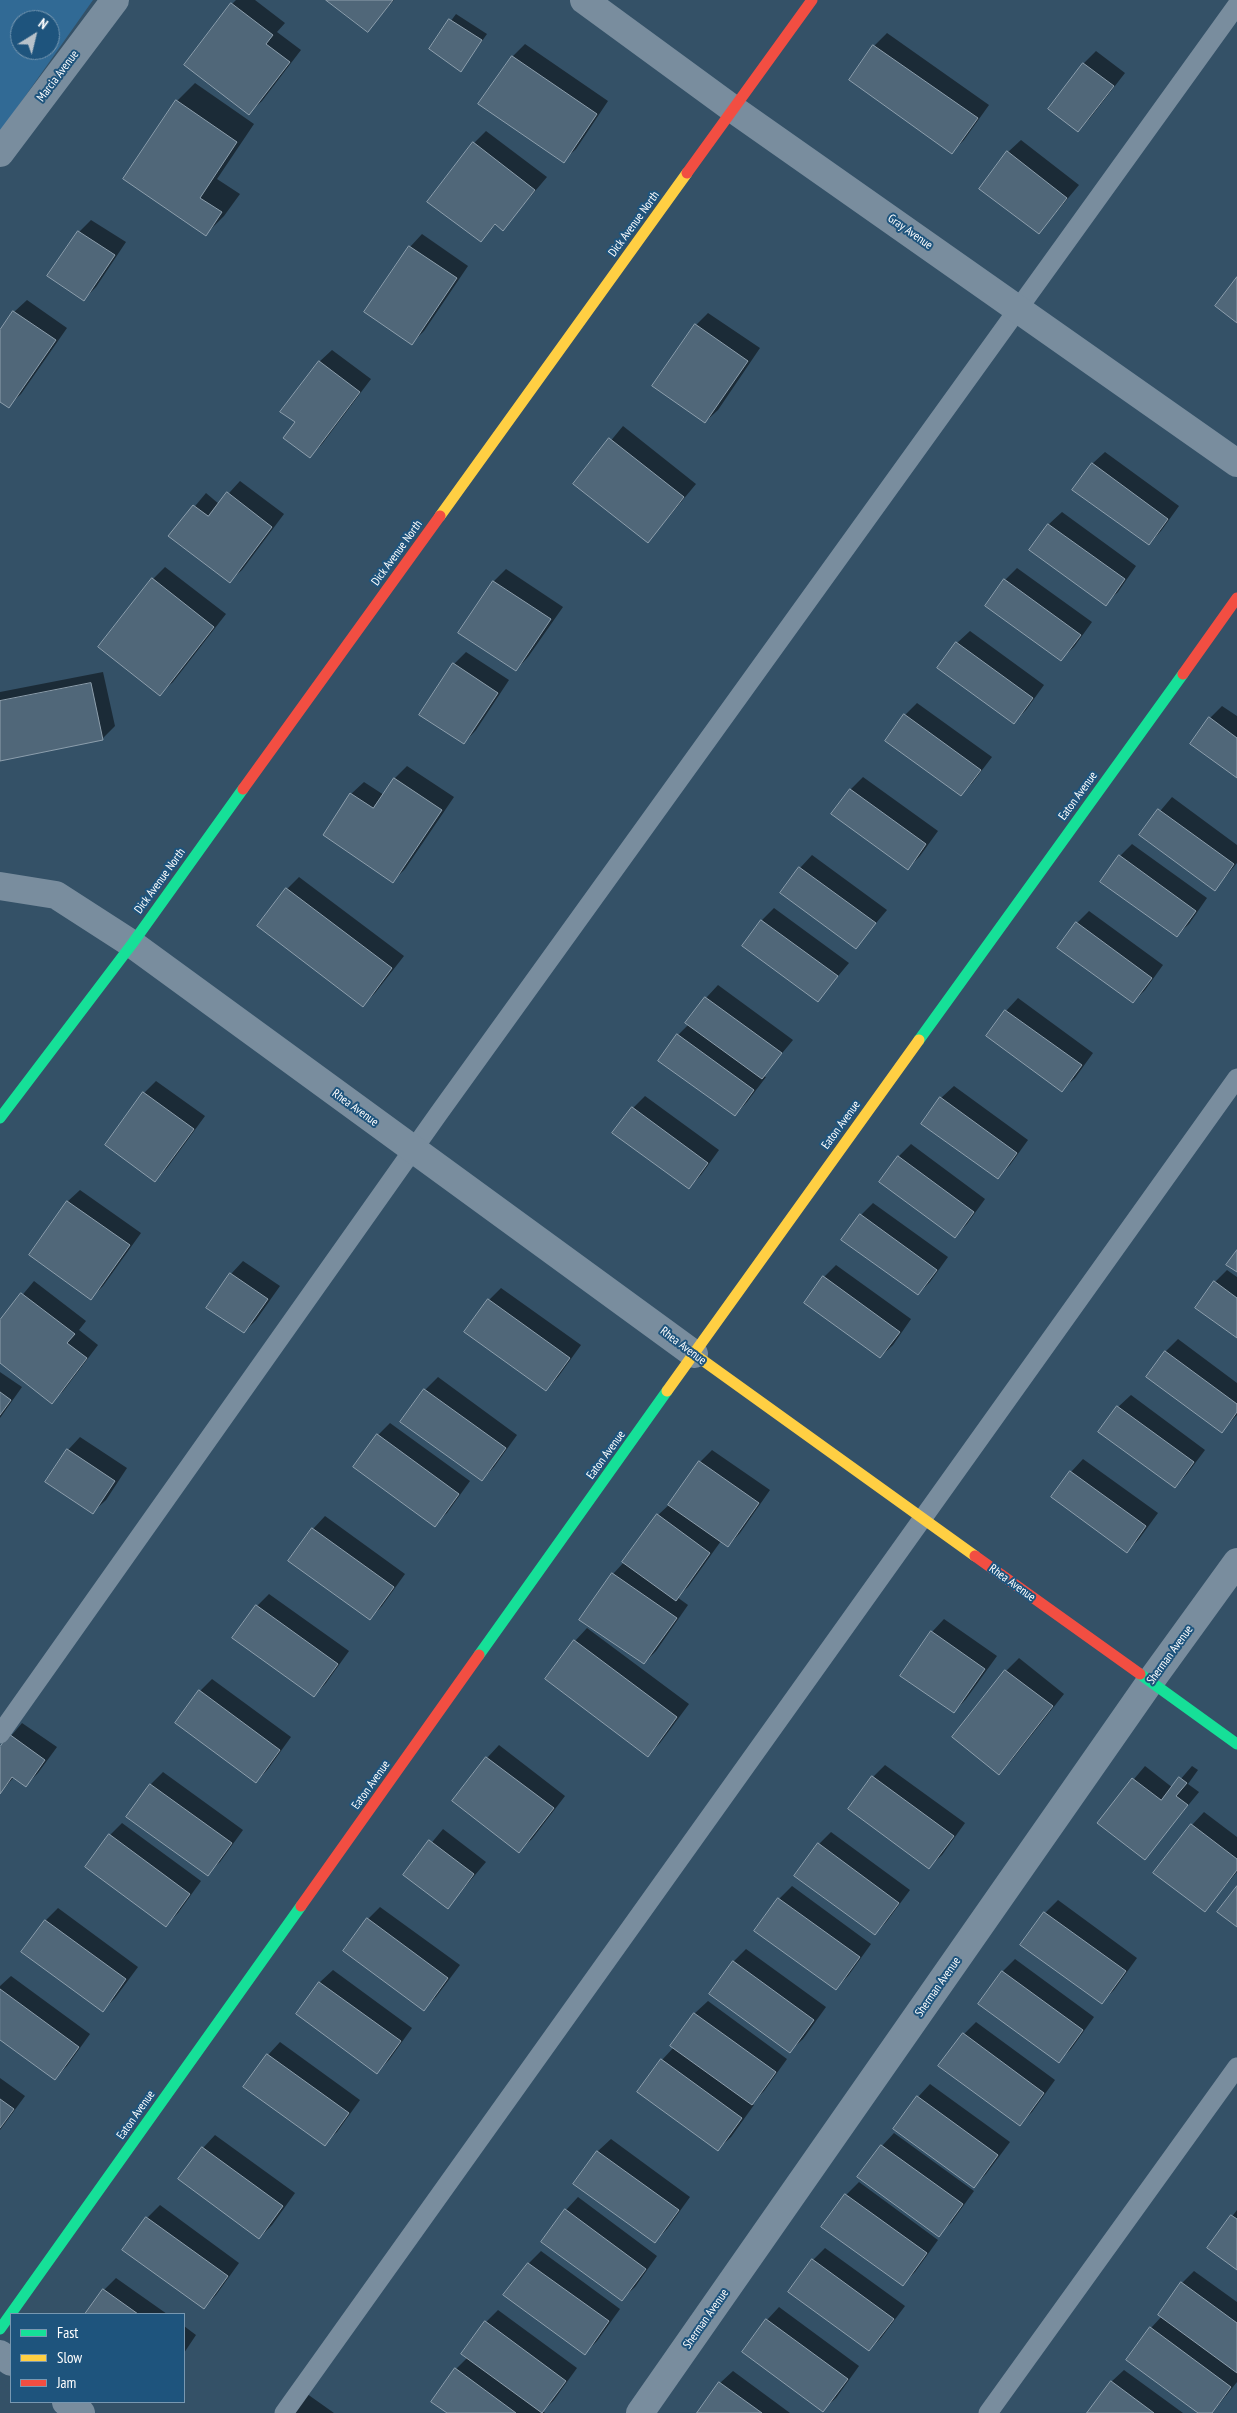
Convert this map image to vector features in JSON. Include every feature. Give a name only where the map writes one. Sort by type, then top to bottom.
[{"type":"main road","name":"Dick Avenue North","points":[[0,1118],[132,944],[812,0]]},
{"type":"main road","name":"Eaton Avenue","points":[[11,2313],[694,1354],[1237,598]]},
{"type":"main road","name":"Rhea Avenue","points":[[694,1354],[1237,1744]]},
{"type":"main road","name":"Eaton Avenue","points":[[0,2329],[10,2315]]},
{"type":"street","name":"Marcia Avenue","points":[[0,153],[115,0]]},
{"type":"street","name":"Gray Avenue","points":[[584,0],[734,109],[1237,463]]},
{"type":"street","name":"Rhea Avenue","points":[[0,886],[56,895],[132,944],[694,1354]]},
{"type":"street","name":"Sherman Avenue","points":[[640,2413],[1150,1682],[1237,1562]]},
{"type":"street","points":[[67,2403],[81,2413]]},
{"type":"lane","points":[[0,1734],[413,1150],[1237,5]]},
{"type":"lane","points":[[284,2413],[1237,1078]]},
{"type":"lane","points":[[988,2413],[1237,2067]]},
{"type":"shaded area","points":[[0,0],[93,0],[60,47],[60,10],[10,10],[10,60],[51,60],[0,132]]},
{"type":"building","points":[[326,0],[393,0],[368,32]]},
{"type":"building","points":[[231,3],[273,35],[266,44],[290,62],[249,115],[184,65]]},
{"type":"building","points":[[449,19],[482,40],[461,72],[429,49]]},
{"type":"building","points":[[873,45],[978,118],[952,154],[849,80]]},
{"type":"building","points":[[512,56],[597,114],[564,163],[478,104]]},
{"type":"building","points":[[1083,63],[1114,86],[1078,132],[1048,109]]},
{"type":"building","points":[[176,100],[237,142],[200,198],[222,212],[206,236],[123,179]]},
{"type":"building","points":[[473,142],[535,190],[503,231],[495,224],[481,242],[427,202]]},
{"type":"building","points":[[1007,151],[1067,198],[1039,234],[979,189]]},
{"type":"building","points":[[78,231],[115,255],[84,301],[47,276]]},
{"type":"building","points":[[409,246],[457,278],[412,345],[364,312]]},
{"type":"building","points":[[1237,277],[1237,323],[1215,306]]},
{"type":"building","points":[[13,311],[56,340],[9,408],[0,402],[0,330]]},
{"type":"building","points":[[695,324],[748,361],[705,423],[652,386]]},
{"type":"building","points":[[319,361],[360,392],[310,458],[283,438],[295,422],[280,412]]},
{"type":"building","points":[[609,438],[684,497],[648,543],[573,484]]},
{"type":"building","points":[[1092,463],[1168,519],[1149,545],[1072,490]]},
{"type":"building","points":[[227,492],[272,527],[230,583],[168,536],[193,505],[208,516]]},
{"type":"building","points":[[1048,524],[1125,579],[1106,606],[1029,550]]},
{"type":"building","points":[[152,578],[214,627],[160,696],[98,647]]},
{"type":"building","points":[[1004,579],[1081,635],[1061,661],[985,606]]},
{"type":"building","points":[[493,581],[551,619],[516,671],[458,633]]},
{"type":"building","points":[[956,642],[1033,698],[1014,724],[937,668]]},
{"type":"building","points":[[453,663],[498,693],[464,744],[419,715]]},
{"type":"building","points":[[91,683],[103,740],[0,761],[0,701]]},
{"type":"building","points":[[904,714],[981,770],[961,796],[885,741]]},
{"type":"building","points":[[1209,717],[1237,738],[1237,778],[1190,744]]},
{"type":"building","points":[[394,778],[442,810],[393,883],[323,835],[350,793],[373,808]]},
{"type":"building","points":[[850,789],[926,844],[908,870],[831,814]]},
{"type":"building","points":[[1158,809],[1234,864],[1215,891],[1139,835]]},
{"type":"building","points":[[1119,855],[1196,911],[1177,937],[1100,882]]},
{"type":"building","points":[[799,867],[876,923],[856,949],[780,893]]},
{"type":"building","points":[[286,888],[392,968],[363,1007],[257,926]]},
{"type":"building","points":[[761,920],[838,976],[818,1002],[742,946]]},
{"type":"building","points":[[1076,922],[1152,978],[1133,1003],[1057,948]]},
{"type":"building","points":[[705,997],[782,1053],[762,1079],[685,1023]]},
{"type":"building","points":[[1005,1010],[1082,1065],[1062,1092],[986,1036]]},
{"type":"building","points":[[677,1034],[754,1090],[735,1116],[658,1061]]},
{"type":"building","points":[[143,1092],[194,1129],[155,1182],[105,1145]]},
{"type":"building","points":[[940,1097],[1017,1153],[998,1179],[921,1124]]},
{"type":"building","points":[[632,1107],[708,1163],[689,1189],[612,1133]]},
{"type":"building","points":[[898,1156],[974,1212],[955,1238],[879,1182]]},
{"type":"building","points":[[67,1201],[130,1245],[91,1300],[29,1255]]},
{"type":"building","points":[[860,1214],[937,1270],[918,1295],[841,1240]]},
{"type":"building","points":[[1237,1250],[1237,1272],[1226,1265]]},
{"type":"building","points":[[230,1273],[268,1299],[244,1333],[206,1308]]},
{"type":"building","points":[[823,1276],[900,1332],[880,1358],[804,1303]]},
{"type":"building","points":[[1214,1281],[1237,1298],[1237,1338],[1195,1308]]},
{"type":"building","points":[[21,1293],[75,1334],[67,1343],[87,1358],[52,1404],[0,1363],[0,1320]]},
{"type":"building","points":[[488,1299],[570,1358],[546,1391],[464,1332]]},
{"type":"building","points":[[1165,1351],[1237,1404],[1237,1412],[1222,1433],[1146,1377]]},
{"type":"building","points":[[424,1389],[506,1448],[482,1481],[400,1422]]},
{"type":"building","points":[[0,1392],[11,1400],[0,1415]]},
{"type":"building","points":[[1117,1406],[1194,1462],[1175,1488],[1098,1432]]},
{"type":"building","points":[[377,1434],[459,1494],[435,1527],[353,1467]]},
{"type":"building","points":[[67,1449],[115,1481],[93,1514],[45,1482]]},
{"type":"building","points":[[699,1461],[759,1503],[728,1547],[668,1505]]},
{"type":"building","points":[[1070,1471],[1146,1526],[1127,1553],[1051,1497]]},
{"type":"building","points":[[657,1514],[710,1553],[676,1601],[622,1562]]},
{"type":"building","points":[[312,1528],[394,1587],[370,1620],[288,1561]]},
{"type":"building","points":[[612,1573],[677,1618],[644,1664],[579,1620]]},
{"type":"building","points":[[256,1605],[338,1664],[314,1697],[232,1638]]},
{"type":"building","points":[[931,1631],[985,1669],[954,1713],[900,1676]]},
{"type":"building","points":[[574,1640],[677,1717],[648,1757],[545,1679]]},
{"type":"building","points":[[1005,1670],[1053,1706],[999,1775],[952,1737]]},
{"type":"building","points":[[199,1690],[280,1750],[256,1783],[175,1723]]},
{"type":"building","points":[[9,1734],[45,1760],[26,1787],[12,1777],[0,1794],[0,1747]]},
{"type":"building","points":[[486,1757],[554,1808],[519,1853],[452,1801]]},
{"type":"building","points":[[872,1776],[954,1836],[929,1869],[848,1809]]},
{"type":"building","points":[[1179,1777],[1187,1783],[1176,1796],[1188,1805],[1145,1860],[1097,1823],[1132,1778],[1161,1800]]},
{"type":"building","points":[[150,1784],[232,1843],[208,1876],[126,1817]]},
{"type":"building","points":[[1191,1824],[1237,1859],[1237,1870],[1205,1912],[1153,1873]]},
{"type":"building","points":[[109,1834],[190,1894],[166,1927],[85,1867]]},
{"type":"building","points":[[429,1840],[474,1874],[448,1909],[403,1875]]},
{"type":"building","points":[[818,1843],[899,1903],[875,1935],[794,1876]]},
{"type":"building","points":[[1237,1886],[1237,1927],[1217,1912]]},
{"type":"building","points":[[778,1898],[860,1957],[836,1990],[754,1931]]},
{"type":"building","points":[[1044,1912],[1126,1971],[1102,2004],[1020,1945]]},
{"type":"building","points":[[367,1918],[448,1978],[424,2011],[343,1951]]},
{"type":"building","points":[[45,1920],[126,1979],[103,2012],[21,1952]]},
{"type":"building","points":[[733,1961],[814,2020],[790,2053],[709,1994]]},
{"type":"building","points":[[1002,1971],[1083,2030],[1059,2063],[978,2004]]},
{"type":"building","points":[[319,1982],[401,2041],[377,2074],[296,2014]]},
{"type":"building","points":[[0,1989],[79,2047],[55,2080],[0,2040]]},
{"type":"building","points":[[694,2013],[776,2072],[752,2105],[670,2046]]},
{"type":"building","points":[[963,2033],[1044,2093],[1020,2126],[938,2066]]},
{"type":"building","points":[[267,2054],[349,2113],[325,2146],[243,2087]]},
{"type":"building","points":[[661,2059],[742,2118],[718,2151],[637,2092]]},
{"type":"building","points":[[917,2096],[998,2155],[974,2188],[893,2129]]},
{"type":"building","points":[[0,2099],[14,2109],[0,2128]]},
{"type":"building","points":[[881,2145],[963,2204],[939,2237],[857,2177]]},
{"type":"building","points":[[202,2147],[283,2206],[259,2239],[178,2179]]},
{"type":"building","points":[[597,2151],[679,2210],[655,2243],[573,2184]]},
{"type":"building","points":[[845,2194],[927,2253],[903,2286],[821,2227]]},
{"type":"building","points":[[565,2209],[646,2269],[622,2301],[541,2242]]},
{"type":"building","points":[[1231,2215],[1237,2219],[1237,2270],[1207,2248]]},
{"type":"building","points":[[146,2217],[228,2276],[204,2309],[122,2250]]},
{"type":"building","points":[[812,2259],[894,2319],[869,2351],[788,2292]]},
{"type":"building","points":[[528,2263],[609,2321],[585,2355],[503,2295]]},
{"type":"building","points":[[1181,2282],[1237,2323],[1237,2373],[1158,2315]]},
{"type":"building","points":[[103,2289],[137,2313],[86,2313]]},
{"type":"building","points":[[766,2319],[848,2379],[823,2412],[742,2352]]},
{"type":"building","points":[[485,2321],[566,2381],[542,2413],[461,2354]]},
{"type":"building","points":[[1150,2327],[1231,2387],[1212,2413],[1198,2413],[1126,2360]]},
{"type":"building","points":[[455,2368],[516,2413],[447,2413],[431,2402]]},
{"type":"building","points":[[1111,2381],[1154,2413],[1087,2413]]},
{"type":"building","points":[[719,2382],[762,2413],[697,2413]]},
{"type":"traffic: fast","points":[[919,1040],[1183,674]]},
{"type":"traffic: fast","points":[[0,1118],[132,944],[243,789]]},
{"type":"traffic: fast","points":[[479,1655],[667,1391]]},
{"type":"traffic: fast","points":[[1140,1674],[1237,1744]]},
{"type":"traffic: fast","points":[[11,2313],[301,1906]]},
{"type":"traffic: fast","points":[[0,2329],[10,2315]]},
{"type":"traffic: slow","points":[[440,516],[687,173]]},
{"type":"traffic: slow","points":[[667,1391],[919,1040]]},
{"type":"traffic: slow","points":[[694,1354],[975,1556]]},
{"type":"traffic: jam","points":[[687,173],[812,0]]},
{"type":"traffic: jam","points":[[243,789],[440,516]]},
{"type":"traffic: jam","points":[[1183,674],[1237,598]]},
{"type":"traffic: jam","points":[[975,1556],[1140,1674]]},
{"type":"traffic: jam","points":[[301,1906],[479,1655]]}]
